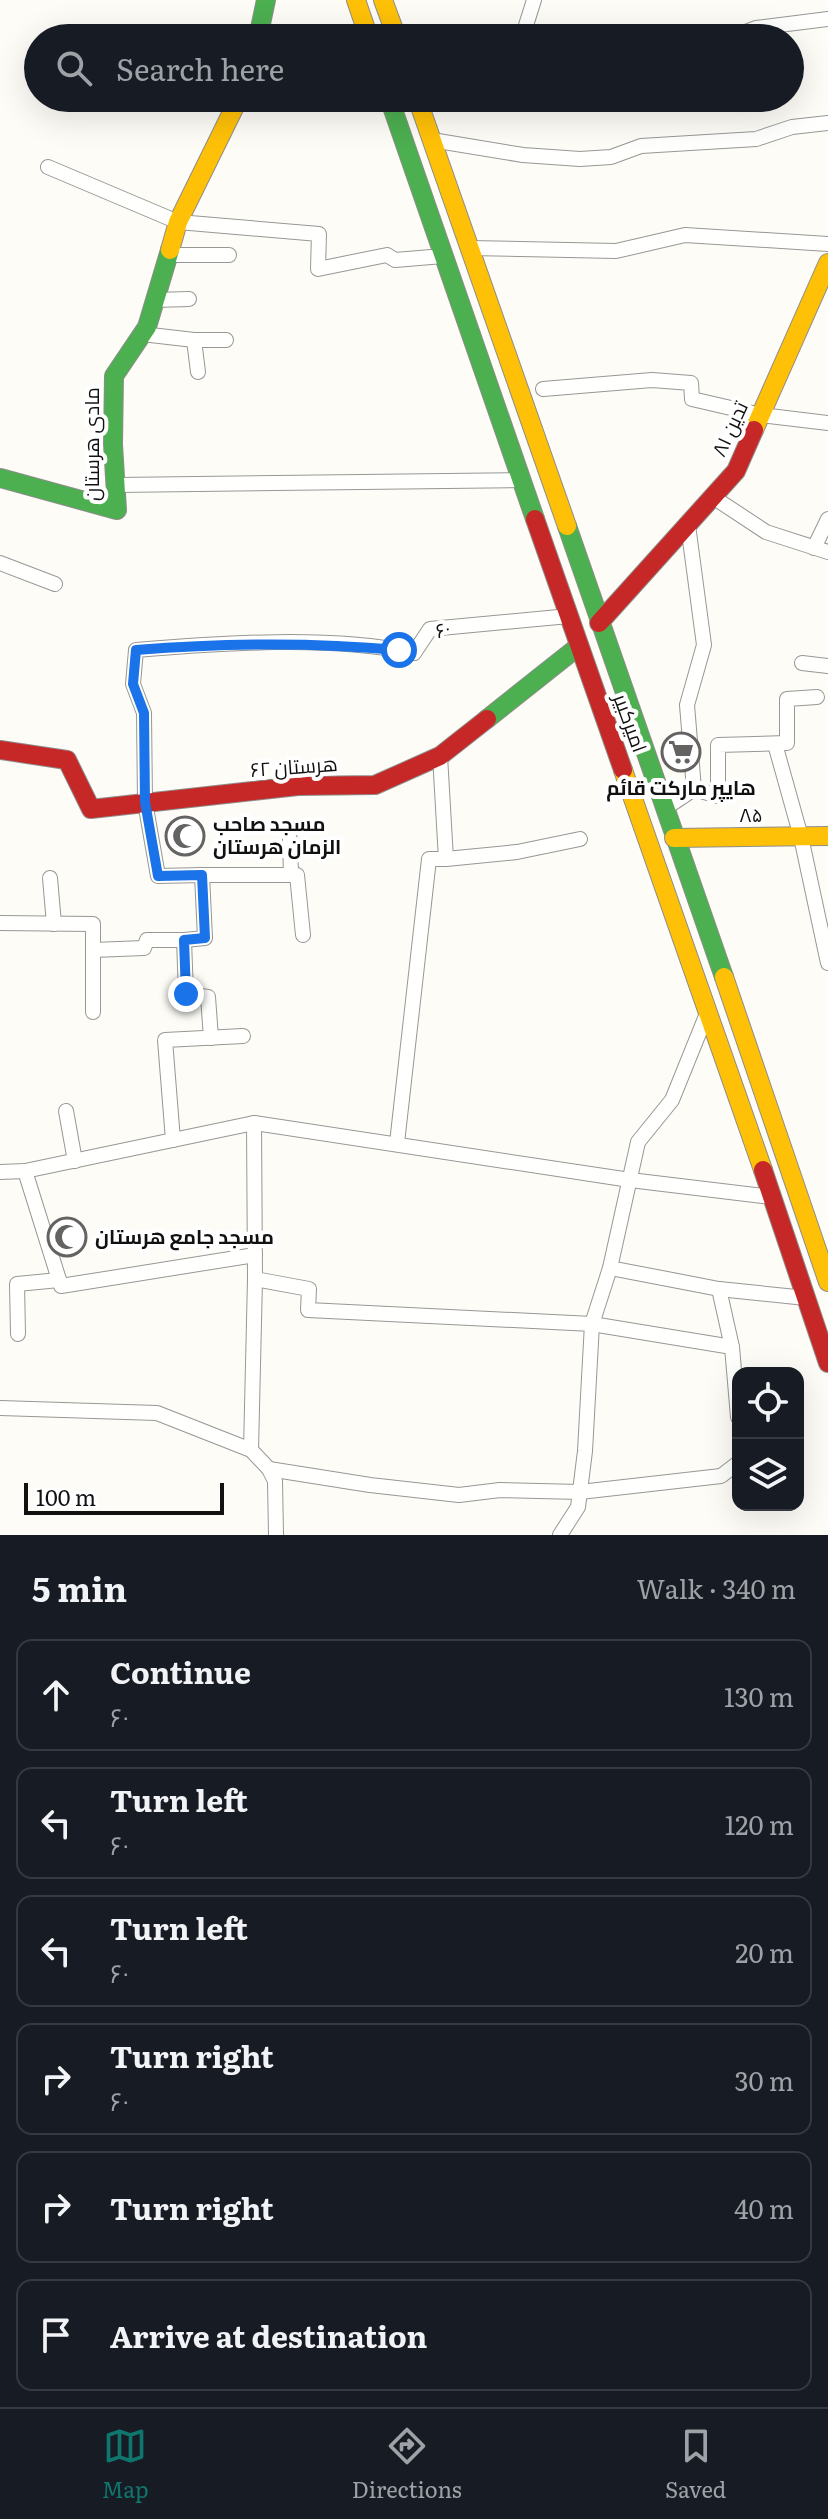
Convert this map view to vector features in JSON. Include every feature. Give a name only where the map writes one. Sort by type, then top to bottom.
[{"type":"main road","points":[[261,24],[266,0]]},
{"type":"main road","points":[[356,0],[364,24]]},
{"type":"main road","points":[[383,0],[393,24]]},
{"type":"main road","name":"مادی هرستان","points":[[0,478],[117,510],[113,444],[114,376],[142,334],[178,222],[232,112]]},
{"type":"main road","name":"امیرکبیر","points":[[394,112],[698,980],[828,1363]]},
{"type":"main road","name":"امیرکبیر","points":[[422,112],[674,838],[724,973],[828,1282]]},
{"type":"main road","name":"تدین ۸۱","points":[[599,623],[736,471],[828,263]]},
{"type":"main road","name":"هرستان ۶۲","points":[[0,750],[67,760],[91,809],[298,786],[375,785],[440,756],[579,646]]},
{"type":"main road","name":"۸۵","points":[[674,838],[828,836]]},
{"type":"main road","points":[[687,950],[712,941]]},
{"type":"main road","points":[[698,980],[724,973]]},
{"type":"street","points":[[526,24],[534,0]]},
{"type":"street","points":[[788,24],[828,19]]},
{"type":"street","points":[[432,140],[523,155],[580,159],[611,157],[641,146],[756,139],[792,127],[828,123]]},
{"type":"street","points":[[48,167],[178,222],[319,234],[318,269],[387,255],[395,260],[443,256]]},
{"type":"street","points":[[469,248],[616,251],[685,235],[828,244]]},
{"type":"street","points":[[168,255],[229,255]]},
{"type":"street","points":[[155,300],[189,299]]},
{"type":"street","points":[[142,334],[226,340]]},
{"type":"street","points":[[194,340],[198,372]]},
{"type":"street","points":[[543,389],[652,380],[691,383],[692,399],[761,415],[828,423]]},
{"type":"street","points":[[117,485],[521,480]]},
{"type":"street","points":[[713,497],[766,532],[821,550],[828,519]]},
{"type":"street","points":[[688,525],[704,645],[687,705],[694,789]]},
{"type":"street","points":[[0,563],[55,584]]},
{"type":"street","name":"۶۰","points":[[202,875],[158,876],[145,802],[144,713],[133,684],[136,650],[219,644],[319,644],[414,653],[430,629],[569,616]]},
{"type":"street","points":[[802,663],[828,666]]},
{"type":"street","points":[[664,809],[694,789],[718,796],[718,745],[787,743],[787,699],[817,697]]},
{"type":"street","points":[[775,744],[801,837],[828,963]]},
{"type":"street","points":[[440,756],[446,859]]},
{"type":"street","points":[[290,839],[291,875]]},
{"type":"street","points":[[397,1143],[429,859],[517,852],[580,839]]},
{"type":"street","points":[[93,950],[144,948],[147,940],[205,938],[202,875],[297,875],[303,935]]},
{"type":"street","points":[[50,878],[54,924]]},
{"type":"street","points":[[0,923],[93,924],[93,1012]]},
{"type":"street","points":[[184,940],[186,994],[208,997],[211,1038]]},
{"type":"street","points":[[560,1535],[578,1507],[585,1451],[592,1324],[610,1268],[638,1142],[672,1100],[708,1011]]},
{"type":"street","points":[[173,1140],[165,1040],[243,1036]]},
{"type":"street","points":[[66,1111],[75,1161]]},
{"type":"street","points":[[251,1450],[255,1279],[254,1123]]},
{"type":"street","points":[[0,1172],[25,1171],[254,1123],[630,1180],[771,1197]]},
{"type":"street","points":[[25,1171],[61,1286],[255,1255]]},
{"type":"street","points":[[610,1268],[719,1289],[806,1298]]},
{"type":"street","points":[[255,1279],[309,1289],[308,1310],[592,1324],[732,1347]]},
{"type":"street","points":[[18,1334],[17,1284],[59,1280]]},
{"type":"street","points":[[719,1289],[734,1367]]},
{"type":"street","points":[[0,1408],[157,1413],[251,1450],[269,1469],[275,1481],[276,1535]]},
{"type":"street","points":[[269,1469],[459,1495],[500,1490],[580,1492],[721,1476],[732,1468]]},
{"type":"traffic: fast","points":[[261,24],[266,0]]},
{"type":"traffic: fast","points":[[394,112],[535,519]]},
{"type":"traffic: fast","points":[[0,478],[117,510],[113,444],[114,376],[147,327],[170,250]]},
{"type":"traffic: fast","points":[[567,526],[724,977]]},
{"type":"traffic: fast","points":[[487,719],[579,646]]},
{"type":"traffic: slow","points":[[356,0],[364,24]]},
{"type":"traffic: slow","points":[[383,0],[392,24]]},
{"type":"traffic: slow","points":[[170,250],[178,222],[232,112]]},
{"type":"traffic: slow","points":[[422,112],[567,526]]},
{"type":"traffic: slow","points":[[754,430],[828,263]]},
{"type":"traffic: slow","points":[[623,770],[763,1170]]},
{"type":"traffic: slow","points":[[674,838],[828,836]]},
{"type":"traffic: slow","points":[[724,977],[828,1282]]},
{"type":"traffic: jam","points":[[599,623],[736,471],[754,430]]},
{"type":"traffic: jam","points":[[535,519],[623,770]]},
{"type":"traffic: jam","points":[[0,750],[67,760],[91,809],[298,786],[375,785],[440,756],[487,719]]},
{"type":"traffic: jam","points":[[763,1170],[828,1363]]},
{"type":"place","name":"هایپر مارکت قائم","points":[[681,752]]},
{"type":"place","name":"مسجد صاحب الزمان هرستان","points":[[185,836]]},
{"type":"place","name":"مسجد جامع هرستان","points":[[67,1237]]},
{"type":"route","points":[[186,994],[184,940],[205,938],[202,875],[158,876],[145,802],[144,713],[133,684],[136,650],[219,644],[334,644],[399,650]]}]
